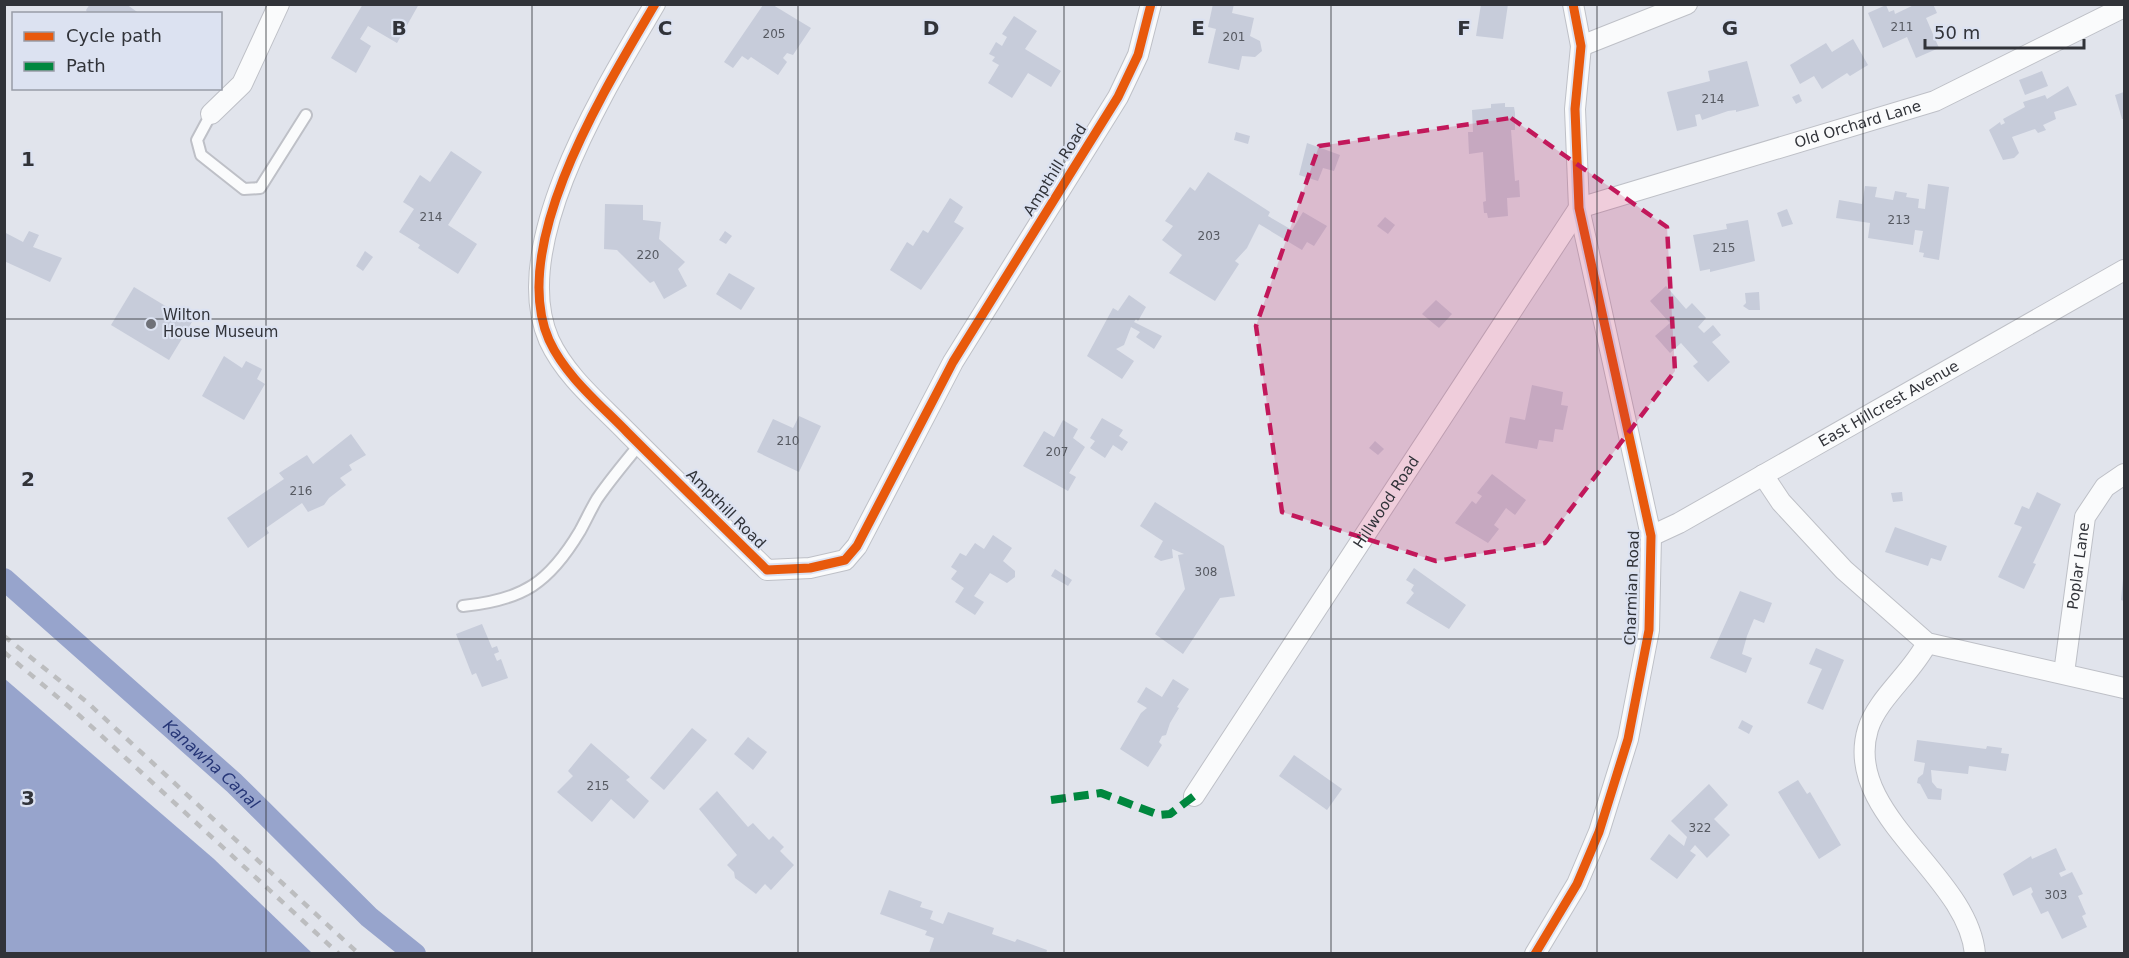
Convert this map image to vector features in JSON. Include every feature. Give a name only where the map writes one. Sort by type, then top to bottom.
[{"type":"street","points":[[211,114],[242,84],[279,4]]},
{"type":"street","name":"Ampthill Road","points":[[655,4],[605,89],[572,157],[545,239],[538,278],[540,311],[549,339],[575,379],[767,570],[810,568],[845,560],[857,546],[953,362],[1118,97],[1138,55],[1151,4]]},
{"type":"street","name":"Charmian Road","points":[[1535,954],[1581,873],[1599,832],[1629,739],[1649,630],[1651,536],[1579,208],[1575,109],[1581,46],[1573,4]]},
{"type":"street","points":[[1581,46],[1687,4]]},
{"type":"street","name":"Old Orchard Lane","points":[[1579,208],[1935,101],[2124,7]]},
{"type":"street","name":"Hillwood Road","points":[[1194,796],[1579,208]]},
{"type":"street","name":"East Hillcrest Avenue","points":[[1651,536],[1679,523],[2124,270]]},
{"type":"street","name":"Poplar Lane","points":[[2064,673],[2085,517],[2105,488],[2124,474]]},
{"type":"street","points":[[1762,475],[1781,501],[1844,570],[1927,643],[2124,688]]},
{"type":"street","points":[[1927,643],[1920,659],[1878,710],[1868,728],[1865,765],[1882,805],[1954,903],[1965,923],[1975,954]]},
{"type":"lane","points":[[211,114],[197,140],[201,155],[244,189],[260,188],[306,115]]},
{"type":"lane","points":[[463,606],[512,598],[536,584],[554,568],[596,500],[640,444]]},
{"type":"highlighted area","points":[[1511,118],[1667,227],[1675,371],[1545,543],[1436,561],[1282,512],[1256,326],[1319,146]]},
{"type":"water","points":[[5,679],[214,859],[312,953],[5,953]]},
{"type":"building","points":[[90,4],[126,4],[137,12],[87,12]]},
{"type":"building","points":[[363,4],[419,4],[397,43],[368,26],[360,39],[371,46],[356,73],[331,58]]},
{"type":"building","points":[[1213,4],[1234,4],[1232,13],[1254,18],[1250,36],[1260,41],[1262,51],[1255,57],[1242,56],[1239,70],[1208,63],[1216,29],[1208,27]]},
{"type":"building","points":[[1481,4],[1508,4],[1503,39],[1476,36]]},
{"type":"building","points":[[1916,4],[1933,4],[1937,13],[1926,18],[1939,48],[1916,58],[1907,37],[1883,48],[1868,13],[1886,5],[1889,12],[1894,10],[1895,14]]},
{"type":"building","points":[[763,5],[773,5],[811,28],[793,55],[787,53],[783,58],[787,62],[778,75],[751,57],[748,60],[742,56],[733,68],[724,62]]},
{"type":"building","points":[[1014,16],[1037,31],[1025,49],[1061,71],[1051,87],[1028,73],[1012,98],[988,83],[999,65],[992,61],[995,57],[989,54],[996,42],[1002,46],[1007,37],[1002,34]]},
{"type":"building","points":[[1853,39],[1868,65],[1850,76],[1847,73],[1822,89],[1814,76],[1800,84],[1790,65],[1826,43],[1832,52]]},
{"type":"building","points":[[1747,61],[1759,106],[1736,112],[1736,110],[1728,111],[1702,120],[1700,114],[1695,115],[1697,126],[1677,131],[1667,92],[1710,81],[1708,71]]},
{"type":"building","points":[[2042,71],[2048,86],[2025,95],[2019,80]]},
{"type":"building","points":[[2068,86],[2077,105],[2054,112],[2056,119],[2043,125],[2046,130],[2038,133],[2035,129],[2012,137],[2019,153],[2014,158],[2003,160],[1989,130],[2000,122],[2001,125],[2005,123],[2003,119],[2025,107],[2023,102],[2045,95],[2047,99]]},
{"type":"building","points":[[2124,92],[2124,119],[2122,119],[2115,95]]},
{"type":"building","points":[[1799,94],[1802,101],[1796,104],[1792,97]]},
{"type":"building","points":[[1505,103],[1505,107],[1514,107],[1515,113],[1515,130],[1511,130],[1515,181],[1519,180],[1520,197],[1507,198],[1508,216],[1488,218],[1487,213],[1484,213],[1483,202],[1486,201],[1483,152],[1469,154],[1468,132],[1473,132],[1472,110],[1491,108],[1491,104]]},
{"type":"building","points":[[1236,132],[1250,136],[1248,144],[1234,140]]},
{"type":"building","points":[[1307,143],[1340,155],[1334,171],[1323,168],[1318,181],[1299,175]]},
{"type":"building","points":[[451,151],[482,172],[448,225],[477,244],[458,274],[418,248],[420,245],[399,232],[414,209],[403,202],[420,175],[430,182]]},
{"type":"building","points":[[1208,172],[1270,212],[1268,216],[1292,230],[1303,212],[1327,226],[1314,246],[1307,242],[1302,250],[1259,224],[1247,248],[1235,261],[1239,264],[1215,301],[1169,273],[1182,255],[1162,240],[1173,226],[1165,221],[1190,187],[1195,191]]},
{"type":"building","points":[[1928,184],[1949,187],[1939,260],[1923,257],[1924,253],[1919,252],[1923,231],[1915,230],[1913,245],[1868,238],[1870,223],[1836,218],[1839,200],[1862,204],[1865,186],[1877,187],[1875,197],[1893,200],[1895,191],[1907,193],[1906,197],[1919,199],[1918,208],[1925,209]]},
{"type":"building","points":[[950,198],[963,207],[954,222],[964,228],[921,290],[890,270],[907,242],[913,246],[923,230],[928,233]]},
{"type":"building","points":[[605,204],[643,205],[643,220],[661,222],[659,239],[685,262],[678,269],[687,286],[664,299],[654,281],[650,283],[617,250],[604,249]]},
{"type":"building","points":[[1787,209],[1793,224],[1782,227],[1777,213]]},
{"type":"building","points":[[1385,217],[1395,225],[1388,234],[1377,226]]},
{"type":"building","points":[[1748,220],[1755,261],[1710,272],[1710,269],[1700,271],[1693,235],[1727,229],[1726,224]]},
{"type":"building","points":[[29,231],[39,235],[33,247],[62,258],[50,282],[4,261],[4,232],[23,242]]},
{"type":"building","points":[[725,231],[732,236],[726,244],[719,240]]},
{"type":"building","points":[[365,251],[373,257],[363,271],[356,266]]},
{"type":"building","points":[[729,273],[755,288],[741,310],[716,294]]},
{"type":"building","points":[[1666,286],[1686,309],[1692,303],[1706,318],[1698,327],[1704,333],[1713,325],[1721,335],[1712,342],[1730,362],[1708,382],[1693,366],[1698,362],[1681,343],[1670,353],[1655,336],[1670,323],[1650,301]]},
{"type":"building","name":"Wilton House Museum","points":[[134,287],[192,322],[169,360],[111,325]]},
{"type":"building","points":[[1759,292],[1760,310],[1749,310],[1743,306],[1746,303],[1745,293]]},
{"type":"building","points":[[1129,295],[1146,307],[1138,321],[1136,319],[1134,322],[1162,336],[1154,349],[1136,337],[1140,332],[1131,327],[1124,345],[1116,349],[1134,361],[1122,379],[1087,356],[1113,308],[1118,311]]},
{"type":"building","points":[[1436,300],[1452,314],[1439,328],[1422,314]]},
{"type":"building","points":[[224,356],[242,368],[246,361],[262,369],[257,379],[265,384],[244,420],[202,396]]},
{"type":"building","points":[[1532,385],[1563,392],[1561,405],[1568,406],[1563,430],[1555,429],[1553,442],[1539,440],[1537,449],[1505,443],[1510,417],[1525,420]]},
{"type":"building","points":[[799,416],[821,426],[799,472],[757,452],[773,419],[793,428]]},
{"type":"building","points":[[1102,418],[1123,430],[1119,436],[1128,442],[1122,451],[1113,445],[1105,458],[1090,448],[1095,441],[1090,438]]},
{"type":"building","points":[[1063,420],[1078,429],[1073,438],[1085,447],[1069,473],[1076,477],[1068,491],[1023,466],[1044,431],[1054,437]]},
{"type":"building","points":[[351,434],[366,455],[349,465],[352,470],[340,478],[346,485],[329,498],[324,505],[308,512],[302,503],[266,528],[269,533],[248,548],[227,518],[284,479],[279,473],[307,455],[313,464]]},
{"type":"building","points":[[1375,441],[1384,449],[1378,455],[1369,448]]},
{"type":"building","points":[[1492,474],[1526,500],[1515,515],[1506,508],[1494,525],[1499,529],[1488,543],[1455,523],[1472,501],[1476,504],[1482,496],[1477,493]]},
{"type":"building","points":[[1902,492],[1903,501],[1893,502],[1891,493]]},
{"type":"building","points":[[2037,492],[2061,504],[2033,563],[2036,564],[2024,589],[1998,577],[2022,527],[2014,524],[2022,506],[2029,509]]},
{"type":"building","points":[[1155,502],[1224,546],[1235,596],[1220,598],[1183,654],[1155,634],[1185,589],[1178,555],[1184,554],[1172,549],[1173,558],[1161,561],[1154,557],[1163,541],[1140,526]]},
{"type":"building","points":[[1895,527],[1947,546],[1941,561],[1931,558],[1928,566],[1885,552]]},
{"type":"building","points":[[993,535],[1012,548],[1003,561],[1015,571],[1015,577],[1007,583],[990,573],[974,596],[984,602],[975,615],[955,602],[964,588],[951,579],[957,571],[951,567],[960,553],[966,556],[975,543],[984,549]]},
{"type":"building","points":[[1414,568],[1466,605],[1449,629],[1406,603],[1414,593],[1411,590],[1414,585],[1406,580]]},
{"type":"building","points":[[1055,569],[1072,580],[1068,586],[1051,576]]},
{"type":"building","points":[[2124,579],[2124,601],[2121,600]]},
{"type":"building","points":[[1740,591],[1772,603],[1764,623],[1754,619],[1747,636],[1742,654],[1752,658],[1746,673],[1710,658]]},
{"type":"building","points":[[482,624],[492,648],[497,646],[499,652],[494,654],[497,661],[501,659],[508,678],[482,687],[476,673],[472,675],[456,634]]},
{"type":"building","points":[[1816,648],[1844,660],[1823,710],[1807,703],[1822,669],[1809,664]]},
{"type":"building","points":[[1173,679],[1189,689],[1177,707],[1179,708],[1166,735],[1162,736],[1159,742],[1162,745],[1148,767],[1120,749],[1141,713],[1147,708],[1137,702],[1146,687],[1162,697]]},
{"type":"building","points":[[1742,720],[1753,726],[1749,734],[1738,728]]},
{"type":"building","points":[[692,728],[707,740],[664,790],[650,778]]},
{"type":"building","points":[[748,737],[767,752],[753,770],[734,754]]},
{"type":"building","points":[[1917,740],[1986,749],[1987,746],[2002,748],[2001,753],[2009,754],[2006,771],[1969,766],[1968,774],[1931,770],[1932,782],[1937,788],[1942,789],[1941,800],[1928,799],[1920,784],[1917,783],[1918,778],[1923,774],[1925,763],[1914,761]]},
{"type":"building","points":[[591,743],[630,777],[626,780],[649,801],[634,819],[611,799],[592,822],[557,792],[573,776],[568,771]]},
{"type":"building","points":[[1294,755],[1342,789],[1327,810],[1279,776]]},
{"type":"building","points":[[1798,780],[1807,794],[1810,792],[1841,845],[1819,859],[1778,792]]},
{"type":"building","points":[[1709,784],[1728,805],[1714,819],[1730,835],[1707,858],[1695,845],[1690,851],[1696,855],[1677,879],[1650,859],[1669,834],[1684,846],[1687,837],[1671,821]]},
{"type":"building","points":[[717,791],[748,827],[753,823],[769,840],[773,836],[784,847],[780,851],[794,865],[771,890],[765,884],[756,894],[735,878],[734,872],[727,865],[737,855],[699,809]]},
{"type":"building","points":[[2056,848],[2066,870],[2059,873],[2061,877],[2072,872],[2083,894],[2078,896],[2086,914],[2082,916],[2087,927],[2062,939],[2048,911],[2041,914],[2031,894],[2033,892],[2031,887],[2013,896],[2003,874],[2031,856],[2032,859]]},
{"type":"building","points":[[889,890],[922,902],[920,907],[933,911],[930,919],[943,924],[948,912],[994,928],[992,934],[1015,942],[1017,939],[1047,950],[1046,954],[929,953],[934,938],[925,935],[927,931],[880,914]]},
{"type":"waterway","name":"Kanawha Canal","points":[[4,579],[234,783],[369,917],[415,954]]},
{"type":"railway","points":[[4,636],[88,703],[359,954]]},
{"type":"railway","points":[[4,652],[80,716],[339,954]]},
{"type":"marked path","points":[[1051,800],[1101,793],[1159,815],[1170,814],[1194,796]]},
{"type":"cycle path","points":[[655,4],[589,121],[568,167],[551,213],[541,259],[540,301],[549,340],[574,378],[767,570],[810,568],[845,560],[857,546],[953,362],[1118,97],[1138,55],[1151,4]]},
{"type":"cycle path","points":[[1535,954],[1577,884],[1599,832],[1628,739],[1649,630],[1651,536],[1579,208],[1575,109],[1581,46],[1573,4]]},
{"type":"place","name":"Wilton House Museum","points":[[151,324]]}]
